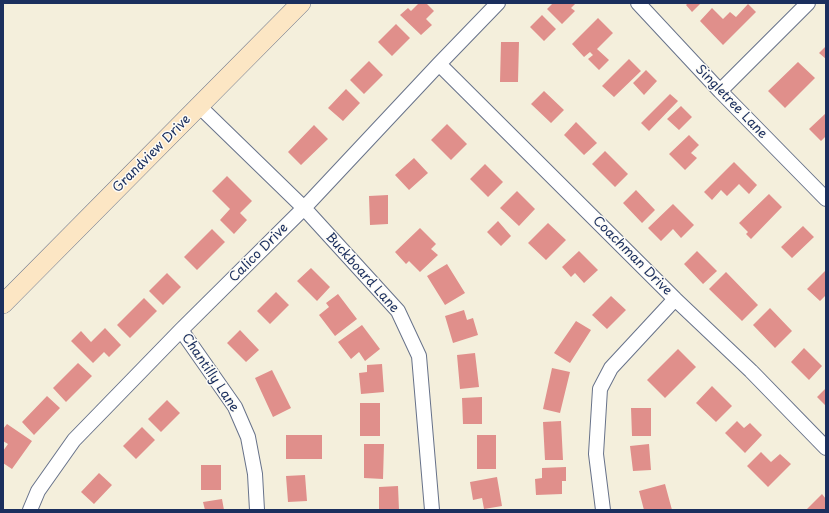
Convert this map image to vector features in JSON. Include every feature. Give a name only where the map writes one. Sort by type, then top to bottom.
[{"type":"street","name":"Grandview Drive","points":[[3,304],[301,3]]},
{"type":"street","name":"Calico Drive","points":[[30,510],[38,490],[74,440],[181,330],[304,208],[498,3]]},
{"type":"street","name":"Singletree Lane","points":[[638,3],[826,199]]},
{"type":"street","points":[[720,90],[808,3]]},
{"type":"street","name":"Coachman Drive","points":[[439,64],[675,299],[751,371],[826,448]]},
{"type":"street","name":"Buckboard Lane","points":[[200,106],[304,208],[398,310],[419,356],[432,510]]},
{"type":"street","points":[[603,510],[596,454],[600,389],[611,368],[675,299]]},
{"type":"street","name":"Chantilly Lane","points":[[181,330],[235,407],[248,437],[254,474],[257,510]]},
{"type":"building","points":[[419,3],[426,3],[434,11],[426,19],[432,25],[421,35],[400,15],[408,8],[411,11]]},
{"type":"building","points":[[553,3],[576,3],[571,8],[575,11],[562,24],[547,9]]},
{"type":"building","points":[[688,3],[701,3],[692,12],[686,5]]},
{"type":"building","points":[[748,4],[756,12],[723,45],[700,21],[712,8],[723,19],[730,12],[736,17]]},
{"type":"building","points":[[542,15],[556,29],[544,41],[530,27]]},
{"type":"building","points":[[598,18],[613,33],[597,49],[609,60],[599,70],[588,59],[593,55],[590,52],[584,57],[572,44]]},
{"type":"building","points":[[396,24],[410,38],[392,56],[378,42]]},
{"type":"building","points":[[501,42],[519,42],[518,82],[500,82]]},
{"type":"building","points":[[826,46],[826,59],[819,53]]},
{"type":"building","points":[[629,59],[641,71],[614,97],[602,86]]},
{"type":"building","points":[[369,61],[383,75],[364,94],[350,80]]},
{"type":"building","points":[[798,62],[815,78],[785,108],[768,91]]},
{"type":"building","points":[[646,70],[657,81],[644,95],[633,83]]},
{"type":"building","points":[[346,89],[360,103],[343,121],[328,108]]},
{"type":"building","points":[[544,91],[564,110],[551,123],[531,104]]},
{"type":"building","points":[[670,94],[678,101],[649,131],[641,123]]},
{"type":"building","points":[[681,106],[692,117],[679,130],[667,119]]},
{"type":"building","points":[[826,113],[826,136],[821,141],[809,129]]},
{"type":"building","points":[[576,122],[597,143],[584,155],[564,135]]},
{"type":"building","points":[[447,124],[467,144],[451,160],[431,140]]},
{"type":"building","points":[[314,125],[328,139],[301,165],[288,152]]},
{"type":"building","points":[[689,135],[699,145],[691,153],[697,158],[685,170],[669,154]]},
{"type":"building","points":[[605,151],[628,174],[615,187],[592,164]]},
{"type":"building","points":[[414,158],[428,173],[409,190],[395,175]]},
{"type":"building","points":[[734,162],[757,185],[749,194],[739,184],[727,196],[721,190],[712,200],[704,192]]},
{"type":"building","points":[[485,164],[503,182],[488,197],[470,179]]},
{"type":"building","points":[[227,176],[252,201],[240,213],[247,220],[234,234],[220,220],[230,209],[212,191]]},
{"type":"building","points":[[636,190],[655,210],[642,223],[623,203]]},
{"type":"building","points":[[517,191],[535,209],[519,226],[500,208]]},
{"type":"building","points":[[769,194],[782,207],[751,239],[746,234],[748,232],[739,223]]},
{"type":"building","points":[[388,195],[388,224],[370,225],[369,196]]},
{"type":"building","points":[[673,204],[694,225],[681,238],[673,229],[661,241],[648,228]]},
{"type":"building","points":[[498,221],[511,236],[501,246],[487,232]]},
{"type":"building","points":[[548,223],[566,240],[546,260],[528,243]]},
{"type":"building","points":[[803,226],[814,237],[792,258],[781,247]]},
{"type":"building","points":[[420,228],[436,244],[431,249],[438,255],[420,272],[409,261],[406,264],[395,252]]},
{"type":"building","points":[[212,229],[225,242],[197,270],[184,257]]},
{"type":"building","points":[[579,251],[598,270],[584,283],[575,273],[571,277],[562,267]]},
{"type":"building","points":[[697,251],[717,271],[703,284],[684,264]]},
{"type":"building","points":[[447,264],[465,293],[445,305],[427,276]]},
{"type":"building","points":[[311,268],[330,287],[317,301],[297,281]]},
{"type":"building","points":[[826,270],[826,295],[820,301],[807,289]]},
{"type":"building","points":[[726,272],[758,305],[742,321],[709,289]]},
{"type":"building","points":[[167,273],[181,287],[163,305],[149,291]]},
{"type":"building","points":[[276,292],[289,305],[270,324],[257,311]]},
{"type":"building","points":[[338,294],[357,319],[335,336],[319,315],[329,307],[326,303]]},
{"type":"building","points":[[611,296],[626,310],[607,329],[592,315]]},
{"type":"building","points":[[144,298],[157,311],[130,338],[117,325]]},
{"type":"building","points":[[770,308],[792,331],[775,348],[753,325]]},
{"type":"building","points":[[464,310],[467,320],[473,318],[478,335],[453,343],[445,316]]},
{"type":"building","points":[[576,321],[591,330],[570,363],[554,353]]},
{"type":"building","points":[[362,325],[380,349],[365,361],[359,352],[351,359],[338,342]]},
{"type":"building","points":[[105,328],[121,345],[109,357],[104,352],[93,363],[71,341],[81,331],[91,342]]},
{"type":"building","points":[[240,330],[259,350],[246,362],[227,343]]},
{"type":"building","points":[[804,348],[822,366],[809,380],[791,362]]},
{"type":"building","points":[[678,349],[696,367],[665,398],[647,380]]},
{"type":"building","points":[[475,353],[479,387],[460,389],[457,355]]},
{"type":"building","points":[[78,363],[92,376],[66,402],[53,388]]},
{"type":"building","points":[[382,364],[384,392],[361,394],[359,373],[367,372],[367,365]]},
{"type":"building","points":[[552,368],[570,372],[560,413],[543,409]]},
{"type":"building","points":[[272,370],[291,408],[273,417],[255,378]]},
{"type":"building","points":[[712,386],[732,406],[716,422],[696,403]]},
{"type":"building","points":[[826,388],[826,406],[817,397]]},
{"type":"building","points":[[47,396],[60,408],[34,435],[22,422]]},
{"type":"building","points":[[482,397],[482,424],[463,424],[462,398]]},
{"type":"building","points":[[167,400],[180,413],[161,432],[148,419]]},
{"type":"building","points":[[360,403],[380,403],[380,436],[360,436]]},
{"type":"building","points":[[631,408],[651,408],[651,436],[632,436]]},
{"type":"building","points":[[561,421],[563,460],[545,460],[543,422]]},
{"type":"building","points":[[737,421],[744,428],[750,423],[762,435],[745,453],[725,433]]},
{"type":"building","points":[[7,424],[32,441],[12,469],[3,463],[3,451],[8,444],[3,441],[3,429]]},
{"type":"building","points":[[142,427],[155,440],[136,459],[123,446]]},
{"type":"building","points":[[286,435],[322,435],[322,459],[286,459]]},
{"type":"building","points":[[477,435],[496,435],[496,469],[477,469]]},
{"type":"building","points":[[364,444],[384,444],[383,479],[364,478]]},
{"type":"building","points":[[649,444],[651,470],[633,471],[630,446]]},
{"type":"building","points":[[761,452],[771,462],[780,454],[791,464],[768,487],[747,466]]},
{"type":"building","points":[[201,465],[221,465],[221,490],[201,490]]},
{"type":"building","points":[[566,467],[566,481],[562,481],[562,494],[536,495],[535,479],[542,478],[542,468]]},
{"type":"building","points":[[99,473],[112,485],[94,504],[81,492]]},
{"type":"building","points":[[305,475],[307,501],[288,502],[286,476]]},
{"type":"building","points":[[497,477],[502,506],[484,509],[482,498],[473,500],[470,482]]},
{"type":"building","points":[[665,484],[672,510],[644,510],[639,491]]},
{"type":"building","points":[[398,486],[399,510],[379,510],[379,487]]},
{"type":"building","points":[[822,494],[826,499],[826,510],[806,510]]},
{"type":"building","points":[[222,499],[224,510],[205,510],[203,502]]}]
